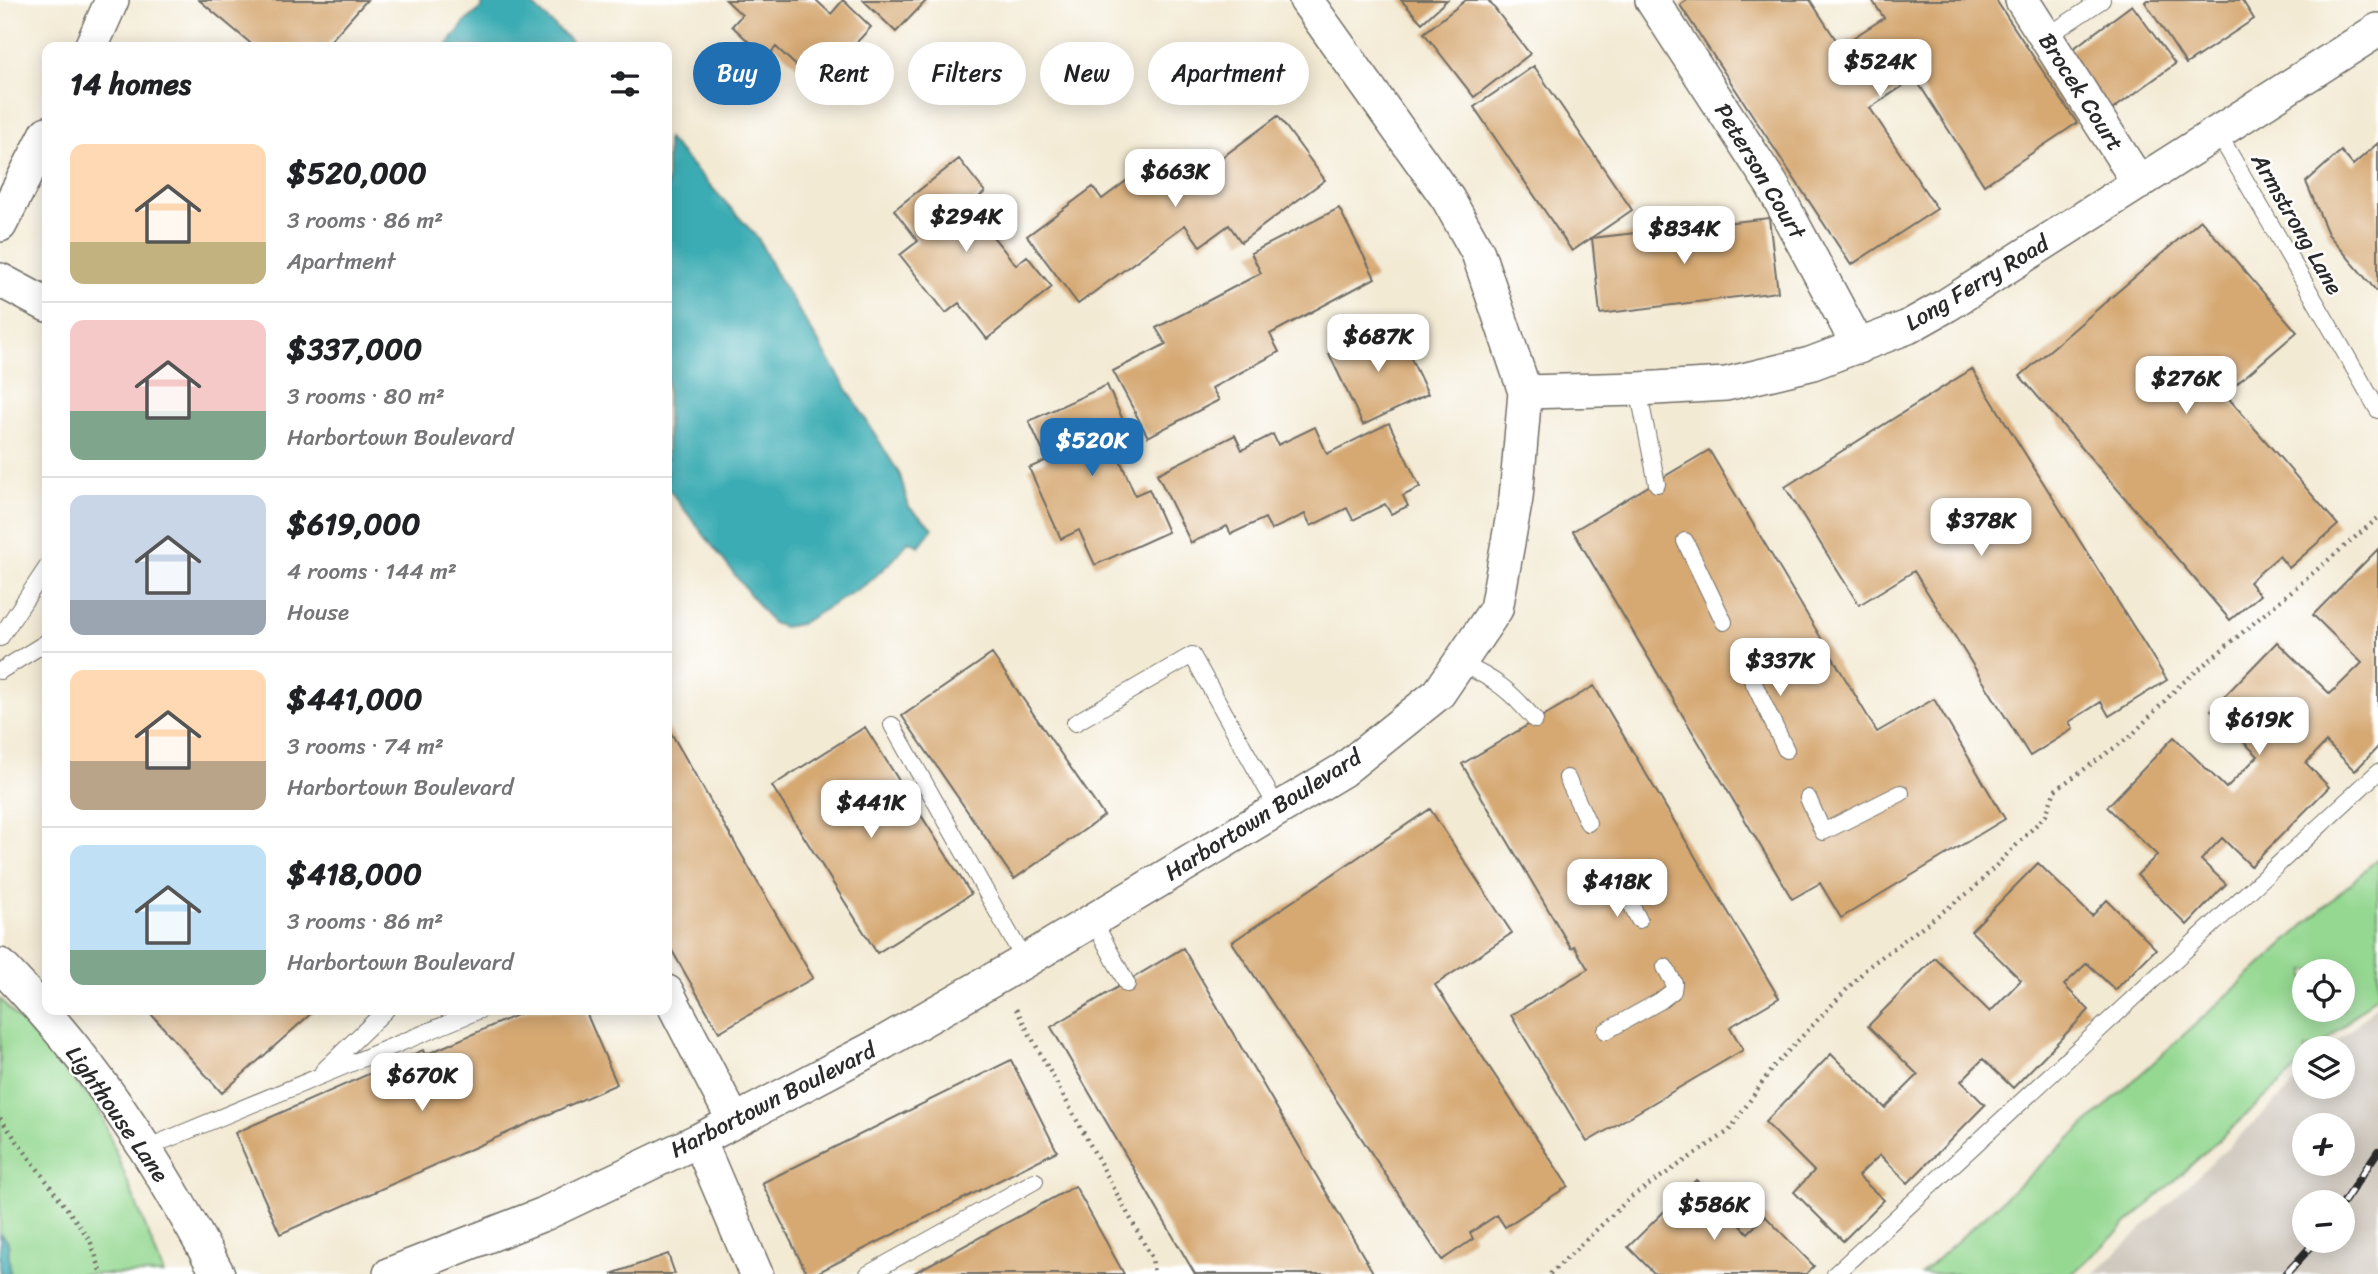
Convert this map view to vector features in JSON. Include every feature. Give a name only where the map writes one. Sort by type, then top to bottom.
[{"type":"street","points":[[93,42],[112,0]]},
{"type":"street","name":"Harbortown Boulevard","points":[[390,1274],[544,1214],[699,1140],[883,1042],[1011,969],[1343,770],[1439,694],[1496,609],[1516,498],[1525,392],[1478,253],[1448,199],[1306,0]]},
{"type":"street","name":"Peterson Court","points":[[1652,0],[1772,185],[1859,347]]},
{"type":"street","name":"Brocek Court","points":[[2022,0],[2139,183]]},
{"type":"street","name":"Long Ferry Road","points":[[1525,392],[1726,384],[1810,365],[1908,327],[1947,305],[2378,30]]},
{"type":"street","points":[[0,225],[42,143]]},
{"type":"street","points":[[0,279],[42,302]]},
{"type":"street","name":"Lighthouse Lane","points":[[0,965],[42,1010]]},
{"type":"street","points":[[672,1002],[734,1121]]},
{"type":"street","name":"Lighthouse Lane","points":[[47,1015],[114,1102],[184,1212],[218,1274]]},
{"type":"street","points":[[699,1140],[756,1274]]},
{"type":"lane","points":[[2046,37],[2102,0]]},
{"type":"lane","name":"Armstrong Lane","points":[[2218,133],[2378,410]]},
{"type":"lane","points":[[1638,389],[1657,484]]},
{"type":"lane","points":[[1685,541],[1724,622]]},
{"type":"lane","points":[[0,638],[42,575]]},
{"type":"lane","points":[[0,671],[42,645]]},
{"type":"lane","points":[[1075,723],[1192,655],[1278,809]]},
{"type":"lane","points":[[1460,663],[1487,675],[1512,692],[1535,720]]},
{"type":"lane","points":[[1747,669],[1786,750]]},
{"type":"lane","points":[[892,724],[1011,969]]},
{"type":"lane","points":[[1835,1274],[2378,772]]},
{"type":"lane","points":[[1567,778],[1588,823]]},
{"type":"lane","points":[[1808,798],[1824,832],[1900,793]]},
{"type":"lane","points":[[1615,872],[1639,920]]},
{"type":"lane","points":[[1093,920],[1127,984]]},
{"type":"lane","points":[[1606,1031],[1673,991],[1674,983],[1665,967]]},
{"type":"lane","points":[[316,1078],[381,1015]]},
{"type":"lane","points":[[144,1149],[468,1015]]},
{"type":"lane","points":[[868,1274],[1035,1181]]},
{"type":"path","points":[[1550,1274],[1631,1197],[1729,1131],[1773,1067],[1868,967],[1972,890],[2046,815],[2055,790],[2132,736],[2179,685],[2378,518]]},
{"type":"path","points":[[1011,969],[1152,1258],[1154,1274]]},
{"type":"path","points":[[0,1118],[90,1240],[102,1274]]},
{"type":"shaded area","points":[[2378,1004],[2378,1274],[2094,1274],[2292,1086],[2292,1099],[2355,1099],[2355,1036],[2344,1036]]},
{"type":"green space","points":[[2378,858],[2378,994],[2355,1015],[2355,959],[2292,959],[2292,1022],[2347,1022],[2332,1036],[2292,1036],[2292,1073],[2072,1274],[1921,1274]]},
{"type":"green space","points":[[0,999],[98,1107],[164,1274],[10,1274],[8,1242],[0,1234]]},
{"type":"water","points":[[480,0],[527,0],[572,42],[450,42],[466,21],[482,8]]},
{"type":"water","points":[[672,143],[758,238],[775,272],[900,475],[909,507],[933,528],[919,546],[909,541],[868,583],[800,624],[783,627],[772,623],[672,493]]},
{"type":"water","points":[[0,1234],[8,1242],[10,1274],[0,1274]]},
{"type":"building","points":[[199,0],[367,0],[329,42],[249,42]]},
{"type":"building","points":[[726,0],[816,0],[831,14],[843,0],[871,27],[857,42],[795,42],[795,65],[781,52],[781,42],[749,42],[732,26],[742,15]]},
{"type":"building","points":[[863,0],[927,0],[896,32]]},
{"type":"building","points":[[1401,0],[1447,0],[1422,23]]},
{"type":"building","points":[[1466,0],[1488,0],[1530,54],[1474,97],[1424,33]]},
{"type":"building","points":[[1687,0],[1810,0],[1840,46],[1884,18],[1872,0],[1996,0],[2077,123],[1984,185],[1915,78],[1870,108],[1937,209],[1851,265],[1680,5]]},
{"type":"building","points":[[2242,0],[2254,19],[2186,64],[2145,2]]},
{"type":"building","points":[[2132,5],[2175,64],[2109,112],[2066,54]]},
{"type":"building","points":[[1534,66],[1632,210],[1572,251],[1474,107]]},
{"type":"building","points":[[1278,116],[1325,180],[1241,242],[1229,225],[1200,246],[1185,225],[1078,304],[1027,236],[1093,187],[1102,199],[1133,176],[1141,186],[1170,163],[1186,184]]},
{"type":"building","points":[[2378,143],[2378,293],[2328,234],[2306,182],[2341,151],[2353,165]]},
{"type":"building","points":[[959,159],[985,192],[968,206],[1016,265],[1027,256],[1052,287],[987,339],[959,303],[946,313],[900,255],[918,241],[894,210]]},
{"type":"building","points":[[1339,208],[1375,278],[1270,334],[1279,352],[1212,388],[1219,400],[1148,437],[1113,371],[1166,344],[1156,328],[1261,273],[1251,253]]},
{"type":"building","points":[[1769,218],[1778,292],[1600,314],[1592,238]]},
{"type":"building","points":[[2201,220],[2297,332],[2225,394],[2338,525],[2289,568],[2279,556],[2249,582],[2260,595],[2230,620],[2020,376]]},
{"type":"building","points":[[1394,323],[1428,394],[1363,425],[1329,354]]},
{"type":"building","points":[[1972,369],[2167,680],[2109,716],[2101,702],[2069,722],[2073,729],[2030,756],[1914,571],[1859,605],[1785,487]]},
{"type":"building","points":[[1107,385],[1128,431],[1111,439],[1135,495],[1149,489],[1168,532],[1095,565],[1079,530],[1061,539],[1029,468],[1047,460],[1029,421]]},
{"type":"building","points":[[1389,423],[1420,487],[1403,496],[1408,506],[1391,514],[1385,504],[1353,520],[1347,508],[1311,526],[1305,514],[1271,530],[1265,518],[1231,534],[1227,526],[1191,543],[1157,474],[1235,435],[1242,450],[1273,434],[1278,445],[1315,427],[1327,454]]},
{"type":"building","points":[[1709,450],[1877,732],[1934,699],[2005,819],[1841,918],[1820,883],[1792,899],[1573,531]]},
{"type":"building","points":[[2378,549],[2378,747],[2355,771],[2326,742],[2306,763],[2329,787],[2251,866],[2222,838],[2201,860],[2226,884],[2187,925],[2137,875],[2157,855],[2107,807],[2174,737],[2226,788],[2258,756],[2211,710],[2277,642],[2330,694],[2362,663],[2313,615]]},
{"type":"building","points":[[992,654],[1104,816],[1014,879],[902,716]]},
{"type":"building","points":[[1594,686],[1779,998],[1730,1027],[1743,1050],[1587,1142],[1511,1015],[1588,969],[1574,946],[1571,948],[1462,764]]},
{"type":"building","points":[[865,727],[971,894],[877,953],[772,786]]},
{"type":"building","points":[[672,735],[813,978],[719,1032],[672,951]]},
{"type":"building","points":[[1430,809],[1512,933],[1435,985],[1568,1186],[1505,1227],[1497,1215],[1470,1233],[1473,1239],[1442,1260],[1232,942]]},
{"type":"building","points":[[2038,863],[2092,916],[2107,900],[2156,949],[2115,990],[2087,963],[2064,985],[2089,1010],[2013,1088],[1983,1059],[1961,1081],[1985,1105],[1908,1183],[1880,1155],[1858,1176],[1884,1200],[1843,1241],[1794,1192],[1814,1171],[1765,1122],[1831,1054],[1885,1108],[1918,1075],[1868,1026],[1935,958],[1990,1012],[2021,980],[1971,931]]},
{"type":"building","points":[[1183,948],[1374,1274],[1195,1274],[1051,1027]]},
{"type":"building","points":[[152,1015],[309,1015],[222,1093]]},
{"type":"building","points":[[517,1015],[587,1015],[617,1084],[280,1234],[235,1133],[423,1050],[425,1055]]},
{"type":"building","points":[[1011,1060],[1057,1151],[815,1274],[807,1274],[762,1183]]},
{"type":"building","points":[[1696,1180],[1748,1233],[1765,1216],[1814,1266],[1806,1274],[1655,1274],[1628,1247]]},
{"type":"building","points":[[1075,1186],[1124,1274],[912,1274]]},
{"type":"building","points":[[668,1254],[675,1274],[611,1274]]},
{"type":"railway","points":[[2352,1190],[2378,1151]]},
{"type":"railway","points":[[2286,1274],[2305,1253]]}]
